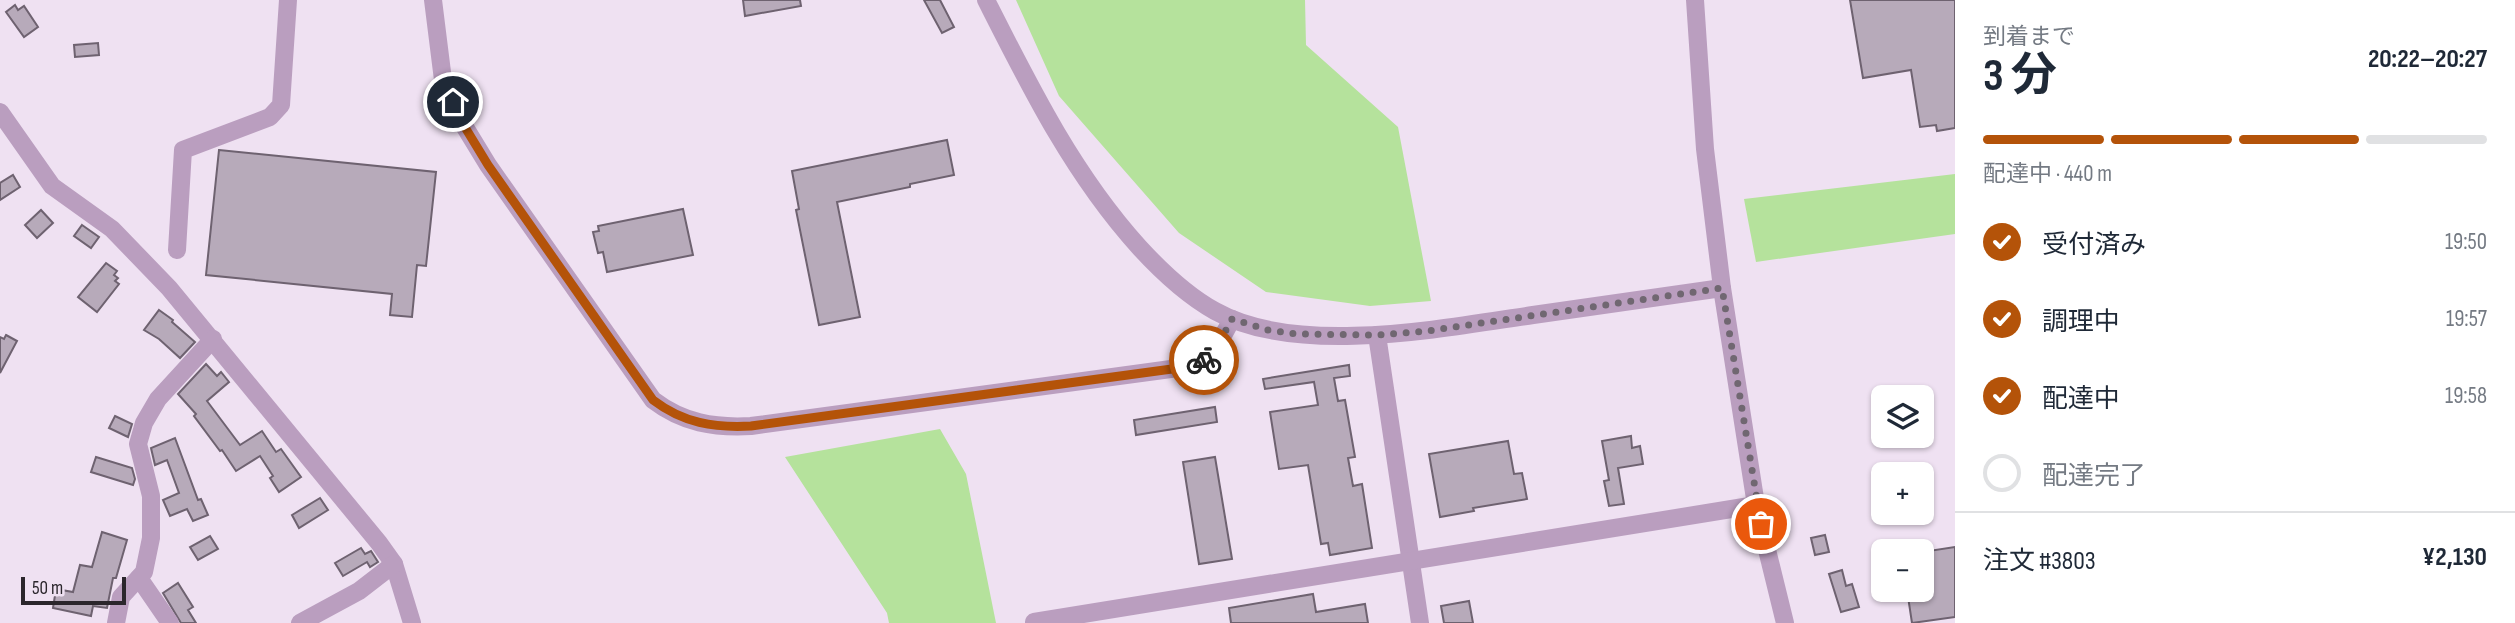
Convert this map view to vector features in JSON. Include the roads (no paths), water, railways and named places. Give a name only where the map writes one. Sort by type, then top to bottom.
[{"type":"street","points":[[177,250],[183,150],[270,117],[281,105],[288,0]]},
{"type":"street","points":[[433,0],[443,80],[463,124],[488,165],[653,400],[669,412],[687,420],[725,428],[751,426],[1194,366],[1213,354],[1232,319]]},
{"type":"street","points":[[986,0],[1039,105],[1109,214],[1154,264],[1181,288],[1211,309],[1232,319],[1268,330],[1297,334],[1377,335],[1427,331],[1722,288]]},
{"type":"street","points":[[1695,0],[1705,149],[1722,288],[1756,505],[1784,623]]},
{"type":"street","points":[[0,112],[52,186],[112,229],[149,265],[213,339],[394,564],[412,623]]},
{"type":"street","points":[[1377,335],[1420,623]]},
{"type":"street","points":[[116,623],[121,597],[144,572],[151,538],[151,496],[138,444],[144,423],[158,399],[213,339]]},
{"type":"street","points":[[1034,622],[1756,505]]},
{"type":"street","points":[[300,623],[359,591],[394,564]]},
{"type":"street","points":[[139,578],[170,623]]}]
